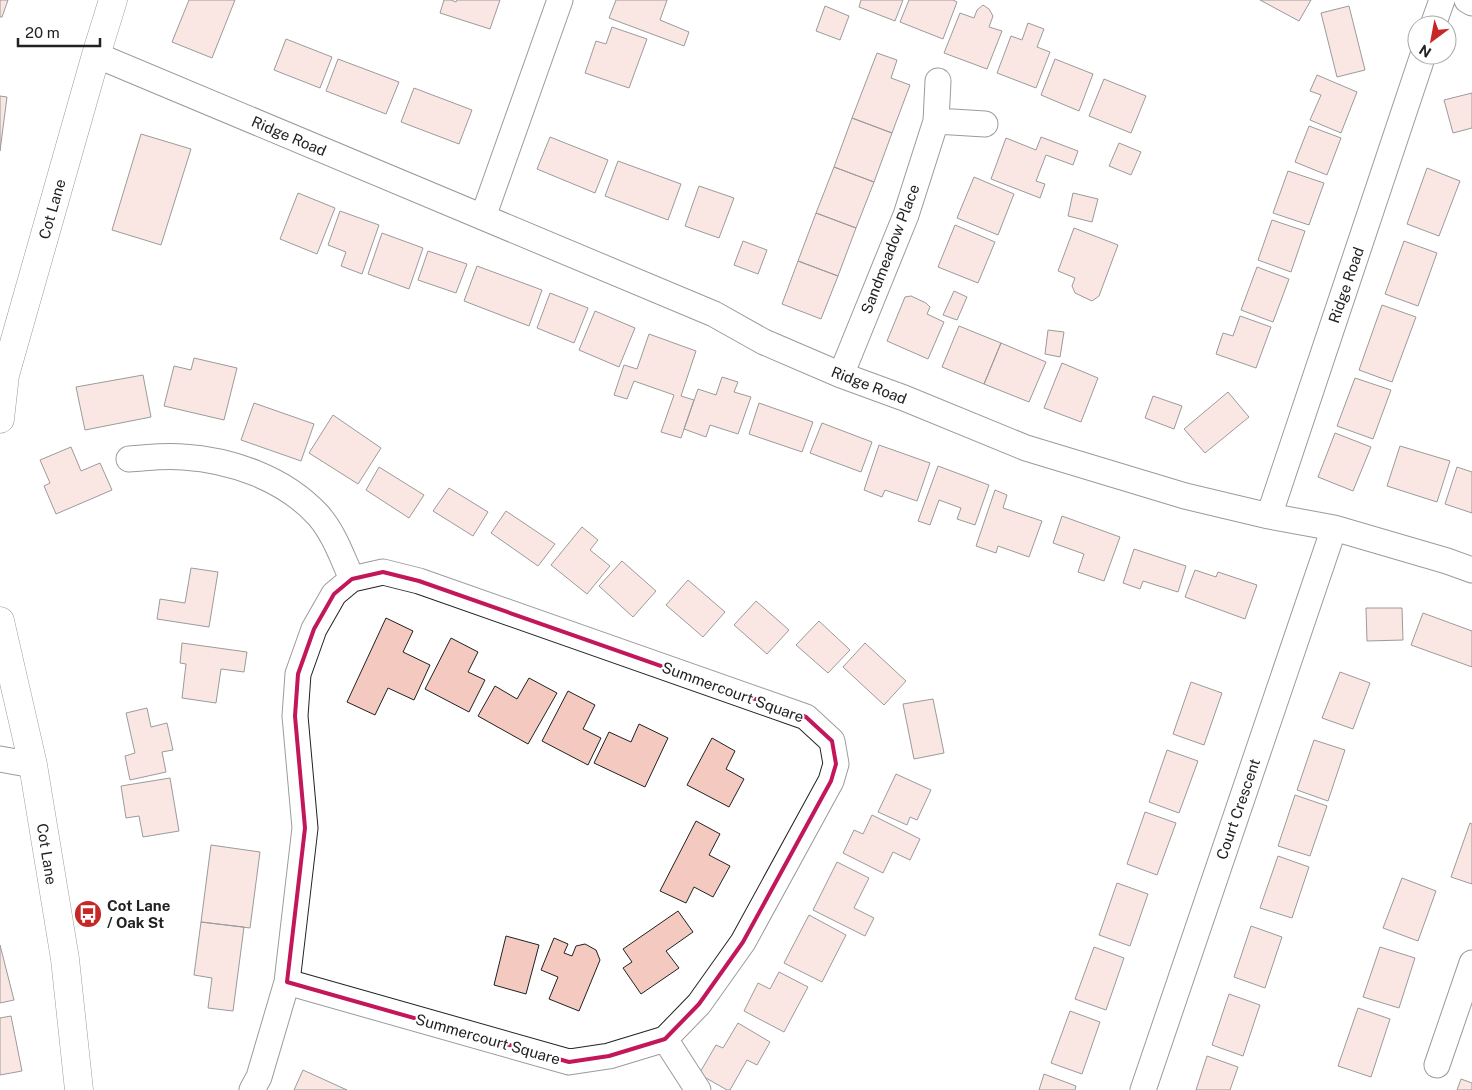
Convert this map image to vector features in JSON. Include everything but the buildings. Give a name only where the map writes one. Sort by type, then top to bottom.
[{"type":"street","name":"Cot Lane","points":[[0,419],[2,375],[113,0]]},
{"type":"street","points":[[482,217],[560,0]]},
{"type":"street","points":[[1437,15],[1442,0]]},
{"type":"street","points":[[1467,0],[1472,3]]},
{"type":"street","name":"Ridge Road","points":[[96,55],[714,314],[764,342],[841,375],[904,398],[1026,448],[1185,496],[1269,516],[1334,528],[1472,570]]},
{"type":"street","name":"Ridge Road","points":[[1269,516],[1420,65]]},
{"type":"street","name":"Sandmeadow Place","points":[[841,375],[906,215],[936,121],[938,81]]},
{"type":"street","points":[[936,121],[985,124]]},
{"type":"street","points":[[129,459],[182,456],[222,462],[251,471],[286,488],[317,515],[330,532],[352,579]]},
{"type":"street","name":"Court Crescent","points":[[1143,1090],[1334,528]]},
{"type":"street","name":"Summercourt Square","points":[[252,1090],[259,1077],[288,982],[305,828],[295,716],[298,674],[314,629],[334,594],[352,579],[383,572],[419,581],[806,717],[832,741],[836,764],[831,780],[743,942],[698,1004],[665,1039],[609,1056],[569,1062],[288,982]]},
{"type":"street","name":"Cot Lane","points":[[0,621],[33,765],[65,959],[78,1090]]},
{"type":"street","points":[[0,759],[33,765]]},
{"type":"street","points":[[1436,1064],[1466,1003],[1472,963]]},
{"type":"street","points":[[665,1039],[698,1090]]},
{"type":"highlighted area","points":[[383,572],[419,581],[806,717],[832,741],[836,764],[831,781],[743,942],[699,1004],[665,1039],[609,1056],[569,1062],[287,982],[305,828],[295,716],[298,674],[314,629],[334,594],[352,579]]},
{"type":"place","name":"Cot Lane / Oak St","points":[[88,914]]}]
